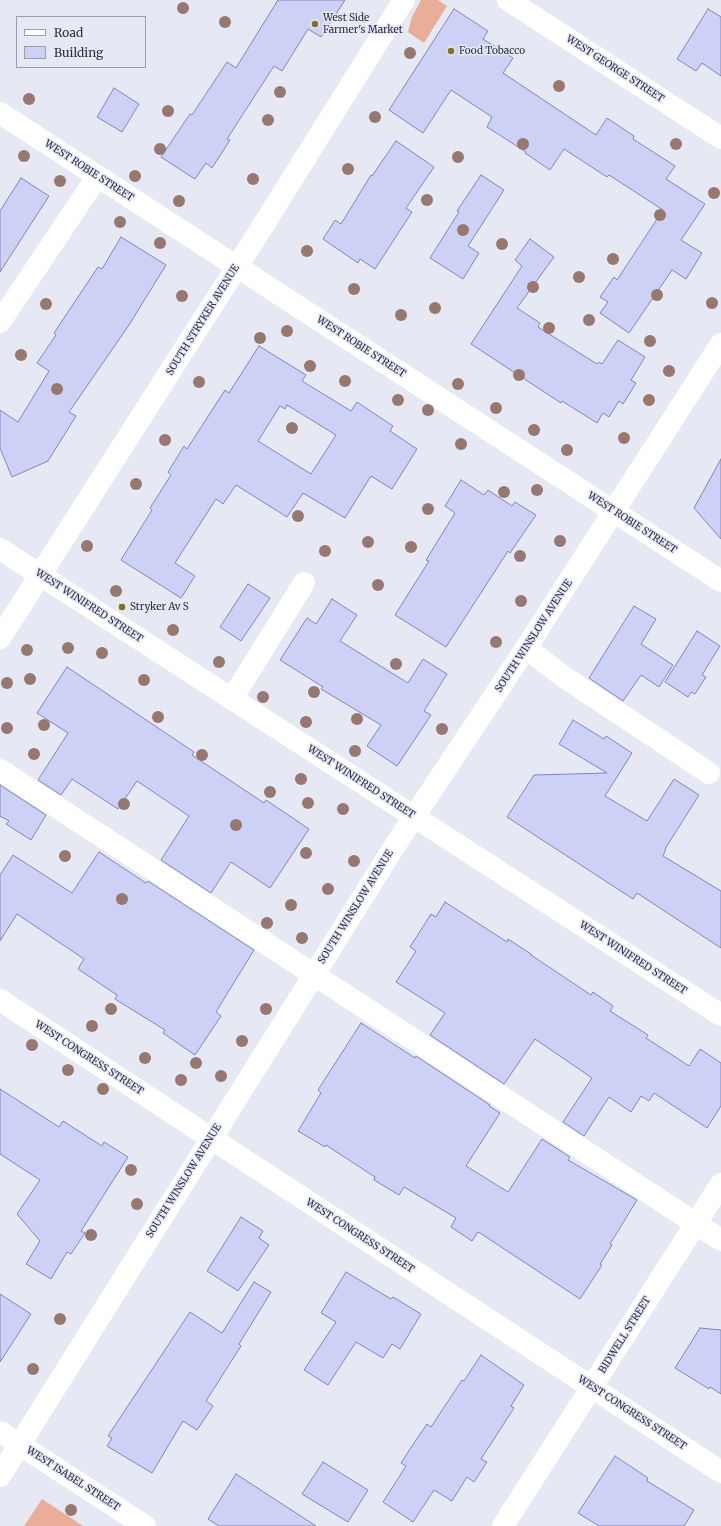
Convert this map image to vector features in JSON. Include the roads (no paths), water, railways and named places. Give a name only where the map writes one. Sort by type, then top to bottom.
[{"type":"street","name":"SOUTH STRYKER AVENUE","points":[[0,638],[404,0]]},
{"type":"street","name":"WEST GEORGE STREET","points":[[508,0],[721,138]]},
{"type":"street","name":"WEST ROBIE STREET","points":[[0,113],[721,581]]},
{"type":"street","points":[[0,322],[97,177]]},
{"type":"street","name":"SOUTH WINSLOW AVENUE","points":[[0,1476],[394,847],[526,648],[721,344]]},
{"type":"street","name":"WEST WINIFRED STREET","points":[[0,549],[721,1015]]},
{"type":"street","points":[[232,699],[304,582]]},
{"type":"street","points":[[526,648],[564,677],[709,773]]},
{"type":"street","points":[[0,770],[721,1240]]},
{"type":"street","name":"WEST CONGRESS STREET","points":[[0,1000],[721,1472]]},
{"type":"street","name":"BIDWELL STREET","points":[[503,1526],[721,1184]]},
{"type":"street","name":"WEST ISABEL STREET","points":[[0,1432],[145,1526]]},
{"type":"place","name":"West Side Farmer's Market","points":[[315,24]]},
{"type":"place","name":"Food Tobacco","points":[[451,51]]},
{"type":"place","name":"Stryker Av S","points":[[122,607]]}]
